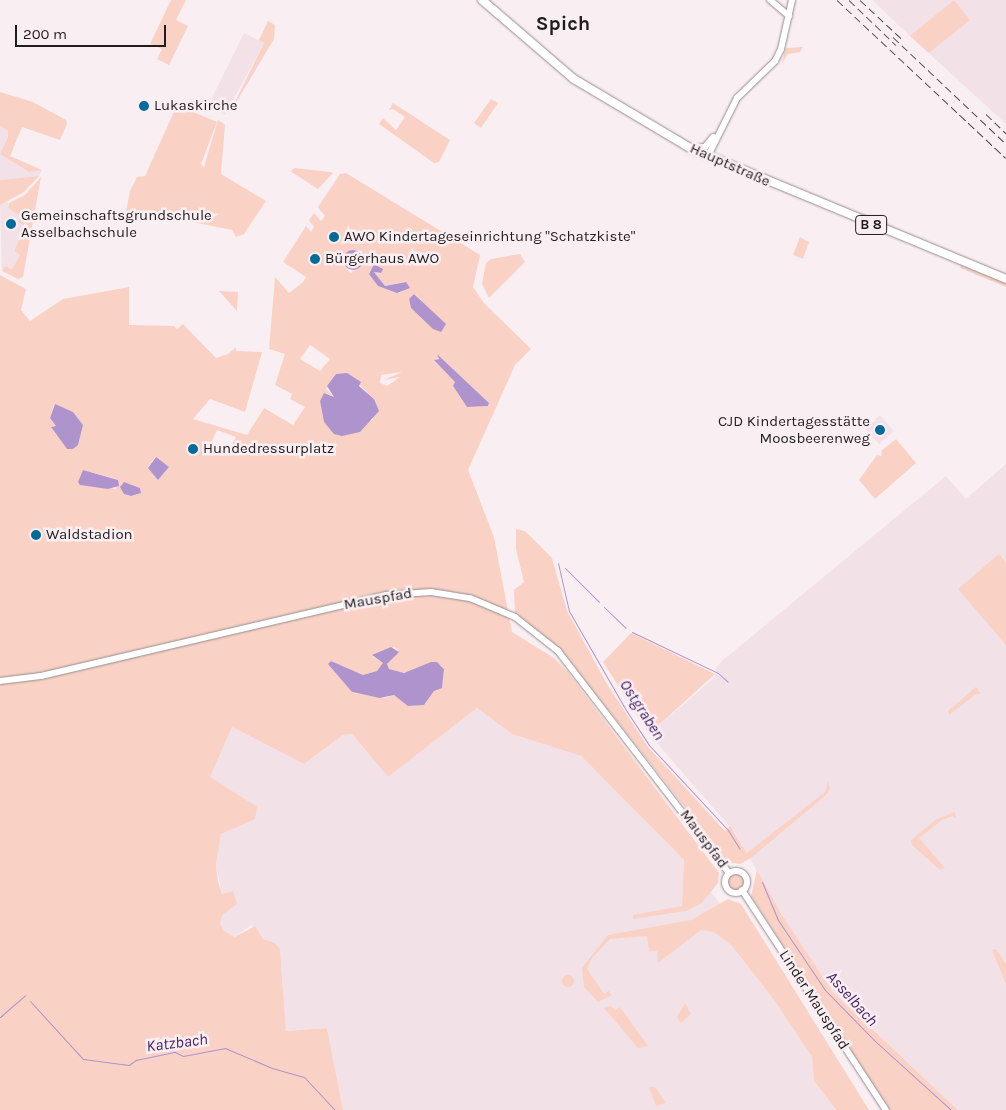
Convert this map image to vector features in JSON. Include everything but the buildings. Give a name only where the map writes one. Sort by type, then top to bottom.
[{"type":"main road","name":"Hauptstraße","points":[[482,0],[574,79],[690,148],[1006,280]]},
{"type":"street","points":[[770,0],[789,16]]},
{"type":"street","points":[[708,156],[720,128],[737,98],[775,61],[792,0]]},
{"type":"street","points":[[690,148],[705,147],[720,128]]},
{"type":"street","name":"Mauspfad","points":[[0,681],[41,676],[393,594],[452,595],[513,616],[546,638],[571,665],[730,873]]},
{"type":"street","points":[[739,871],[744,875],[747,883],[742,890],[733,892],[728,888],[726,879],[730,873],[739,871]]},
{"type":"street","name":"Linder Mauspfad","points":[[742,890],[886,1110]]},
{"type":"shaded area","points":[[171,0],[186,0],[176,20],[188,26],[169,65],[157,59],[162,49],[150,44]]},
{"type":"shaded area","points":[[872,0],[1006,0],[1006,124],[910,36]]},
{"type":"shaded area","points":[[954,0],[970,20],[929,53],[910,36]]},
{"type":"shaded area","points":[[268,21],[275,25],[274,39],[228,116],[264,43],[259,40]]},
{"type":"shaded area","points":[[244,33],[264,43],[225,115],[208,106]]},
{"type":"shaded area","points":[[803,47],[800,52],[788,54],[781,65],[786,48]]},
{"type":"shaded area","points":[[0,92],[33,102],[66,120],[67,124],[60,140],[22,127],[10,156],[42,170],[29,172],[0,154],[8,137],[8,131],[0,126]]},
{"type":"shaded area","points":[[491,99],[498,103],[481,128],[474,123]]},
{"type":"shaded area","points":[[393,103],[450,140],[439,162],[434,163],[379,124],[383,118],[396,130],[405,117],[393,109],[389,110]]},
{"type":"shaded area","points":[[177,105],[217,122],[201,164],[204,167],[218,120],[225,125],[221,174],[266,201],[244,234],[236,237],[232,230],[182,220],[124,223],[130,191],[137,177],[145,176]]},
{"type":"shaded area","points":[[0,126],[8,131],[8,137],[0,154]]},
{"type":"shaded area","name":"Gemeinschaftsgrundschule Asselbachschule","points":[[0,154],[29,172],[42,170],[39,176],[0,180]]},
{"type":"shaded area","points":[[295,168],[333,173],[318,189],[290,171]]},
{"type":"shaded area","points":[[346,173],[480,255],[473,287],[484,303],[531,349],[515,365],[468,470],[494,537],[512,632],[554,658],[568,672],[719,873],[718,883],[702,903],[687,911],[633,919],[633,915],[682,906],[684,860],[581,756],[512,734],[477,708],[388,777],[352,734],[343,735],[304,764],[232,727],[210,777],[257,807],[255,819],[221,834],[216,865],[218,882],[222,894],[233,891],[237,904],[222,915],[220,924],[224,931],[235,937],[255,926],[263,939],[275,943],[280,949],[286,1031],[327,1028],[343,1110],[0,1110],[0,275],[26,289],[21,310],[30,321],[63,299],[129,287],[129,325],[174,326],[177,329],[183,324],[216,358],[228,354],[236,347],[236,351],[262,352],[245,412],[210,399],[193,419],[247,435],[264,408],[293,425],[305,407],[290,399],[292,394],[275,385],[285,354],[269,349],[275,277],[289,293],[303,282],[306,277],[283,262],[306,226],[311,232],[314,227],[309,220],[314,213],[321,221],[325,216],[318,207],[340,174]],"holes":[[[352,250],[362,251],[364,259],[351,273],[344,266],[344,258]],[[374,264],[381,268],[380,274],[374,272],[385,286],[404,282],[408,288],[399,293],[378,286],[369,274]],[[415,294],[443,323],[436,330],[411,308],[409,299]],[[310,345],[330,359],[320,371],[300,359]],[[437,354],[489,403],[488,406],[467,407],[453,386],[456,382],[434,360],[439,358]],[[402,372],[384,380],[400,377],[387,386],[380,383],[381,375]],[[334,378],[357,382],[374,399],[373,420],[367,421],[360,432],[338,435],[324,422],[320,401],[325,393],[334,397],[326,389]],[[54,404],[73,412],[83,425],[78,445],[67,449],[51,427],[56,426],[50,418]],[[217,430],[236,437],[226,455],[210,445]],[[155,457],[169,467],[158,480],[148,467]],[[83,470],[117,479],[116,489],[80,485]],[[124,482],[140,488],[141,493],[131,496],[124,494],[121,485]],[[394,647],[399,651],[387,664],[388,669],[401,673],[441,665],[444,669],[442,687],[434,691],[424,705],[410,706],[394,695],[385,698],[353,693],[332,668],[331,661],[363,675],[377,671],[383,666],[383,662],[372,657]]]},
{"type":"shaded area","points":[[39,176],[24,192],[0,205],[0,180]]},
{"type":"shaded area","points":[[41,177],[23,277],[18,279],[2,271],[5,266],[12,269],[20,255],[14,251],[25,226],[18,222],[21,217],[8,208],[9,203],[25,195]]},
{"type":"shaded area","name":"Gemeinschaftsgrundschule Asselbachschule","points":[[8,201],[8,208],[21,217],[25,226],[14,251],[20,255],[12,269],[5,266],[2,271],[0,205]]},
{"type":"shaded area","points":[[800,237],[809,242],[803,259],[793,255]]},
{"type":"shaded area","points":[[349,250],[357,250],[363,256],[363,264],[357,270],[349,270],[343,264],[343,256]]},
{"type":"shaded area","points":[[520,254],[525,262],[489,298],[482,284],[486,263],[491,259]]},
{"type":"shaded area","points":[[374,264],[383,269],[381,273],[374,272],[385,286],[406,282],[410,288],[397,293],[378,286],[369,274]]},
{"type":"shaded area","points":[[961,265],[1006,283],[1006,287],[960,268]]},
{"type":"shaded area","points":[[219,291],[238,292],[237,311]]},
{"type":"shaded area","points":[[414,294],[446,324],[441,332],[433,329],[411,308],[409,299]]},
{"type":"shaded area","points":[[437,354],[489,403],[488,406],[467,407],[453,386],[455,382],[434,360],[439,359]]},
{"type":"shaded area","points":[[347,373],[361,382],[359,386],[374,399],[379,411],[360,432],[342,436],[334,434],[324,422],[320,401],[324,393],[334,397],[327,386],[336,374]]},
{"type":"shaded area","points":[[55,404],[73,412],[83,425],[78,445],[73,449],[67,449],[51,427],[56,426],[50,418]]},
{"type":"shaded area","name":"CJD Kindertagesstätte Moosbeerenweg","points":[[880,415],[894,431],[879,444],[865,428]]},
{"type":"shaded area","points":[[896,439],[916,463],[875,499],[859,480],[877,455],[881,456],[882,450]]},
{"type":"shaded area","points":[[156,457],[169,467],[158,480],[148,468]]},
{"type":"shaded area","points":[[1006,464],[1006,1110],[958,1110],[833,992],[782,915],[736,834],[649,734],[715,677],[716,668],[723,660],[946,476],[966,499]]},
{"type":"shaded area","points":[[83,470],[118,480],[119,486],[108,489],[80,485],[78,482]]},
{"type":"shaded area","points":[[124,482],[140,488],[141,493],[131,496],[124,494],[120,487]]},
{"type":"shaded area","points":[[516,529],[525,531],[552,558],[567,611],[607,684],[648,747],[725,831],[730,826],[747,853],[825,792],[828,781],[830,789],[825,796],[751,858],[740,864],[728,862],[562,651],[515,614],[514,590],[524,582],[516,549]]},
{"type":"shaded area","points":[[999,554],[1006,563],[1006,645],[958,589]]},
{"type":"shaded area","points":[[631,633],[715,674],[649,734],[603,662]]},
{"type":"shaded area","points":[[391,647],[399,652],[387,664],[389,669],[404,673],[431,662],[437,662],[444,669],[442,688],[434,691],[424,705],[408,706],[394,695],[380,698],[352,692],[328,664],[331,661],[363,675],[377,671],[383,663],[372,655]]},
{"type":"shaded area","points":[[976,687],[981,694],[976,694],[949,715],[948,711]]},
{"type":"shaded area","points":[[477,708],[512,734],[581,756],[684,860],[682,906],[633,919],[687,911],[702,903],[711,892],[721,905],[717,934],[732,946],[774,1000],[812,1057],[814,1081],[836,1110],[343,1110],[327,1028],[286,1031],[280,949],[275,943],[263,939],[251,925],[235,937],[224,931],[220,924],[222,895],[216,865],[221,834],[254,816],[254,812],[209,777],[232,727],[304,764],[343,735],[352,734],[388,777]]},
{"type":"shaded area","points":[[955,812],[956,819],[953,816],[942,820],[919,838],[945,868],[940,870],[912,845],[911,840],[935,820]]},
{"type":"shaded area","points":[[757,870],[782,915],[833,992],[958,1110],[889,1110],[751,896]]},
{"type":"shaded area","points":[[733,874],[739,874],[744,879],[742,888],[733,890],[728,885],[728,879]]},
{"type":"shaded area","points":[[728,899],[741,904],[869,1110],[836,1110],[814,1081],[812,1057],[774,1000],[732,946],[714,932],[701,930],[658,963],[657,951],[649,951],[647,936],[610,939],[592,958],[587,969],[604,994],[609,991],[612,995],[598,1002],[584,987],[582,968],[608,935],[691,920]]},
{"type":"shaded area","points":[[996,949],[1006,964],[1006,984],[992,950]]},
{"type":"shaded area","points":[[568,975],[574,981],[568,987],[562,981]]},
{"type":"shaded area","points":[[685,1003],[691,1014],[681,1023],[677,1017]]},
{"type":"shaded area","points":[[611,1006],[615,1010],[620,1007],[648,1046],[638,1048],[604,1008]]},
{"type":"shaded area","points":[[649,1087],[655,1087],[666,1103],[656,1106]]},
{"type":"waterway","name":"Ostgraben","points":[[558,563],[569,611],[626,710],[649,745],[728,830],[740,849]]},
{"type":"waterway","points":[[565,568],[599,602]]},
{"type":"waterway","points":[[604,607],[626,628]]},
{"type":"waterway","points":[[632,632],[718,673],[728,682]]},
{"type":"waterway","name":"Asselbach","points":[[762,882],[778,920],[825,990],[875,1041],[951,1110]]},
{"type":"waterway","name":"Katzbach","points":[[0,1017],[25,995]]},
{"type":"waterway","name":"Katzbach","points":[[30,1001],[83,1059],[129,1065],[136,1060],[175,1052],[183,1056],[225,1048],[272,1068],[304,1077],[335,1110]]},
{"type":"railway","points":[[837,0],[1006,158]]},
{"type":"railway","points":[[849,0],[896,45]]},
{"type":"railway","points":[[860,0],[902,39]]},
{"type":"railway","points":[[893,37],[1006,144]]},
{"type":"railway","points":[[986,114],[1006,133]]},
{"type":"place","name":"Lukaskirche","points":[[144,106]]},
{"type":"place","name":"Gemeinschaftsgrundschule Asselbachschule","points":[[11,224]]},
{"type":"place","name":"AWO Kindertageseinrichtung \"Schatzkiste\"","points":[[334,237]]},
{"type":"place","name":"Bürgerhaus AWO","points":[[315,259]]},
{"type":"place","name":"CJD Kindertagesstätte Moosbeerenweg","points":[[880,430]]},
{"type":"place","name":"Hundedressurplatz","points":[[193,449]]},
{"type":"place","name":"Waldstadion","points":[[36,535]]},
{"type":"district","name":"Spich","points":[[563,23]]}]
